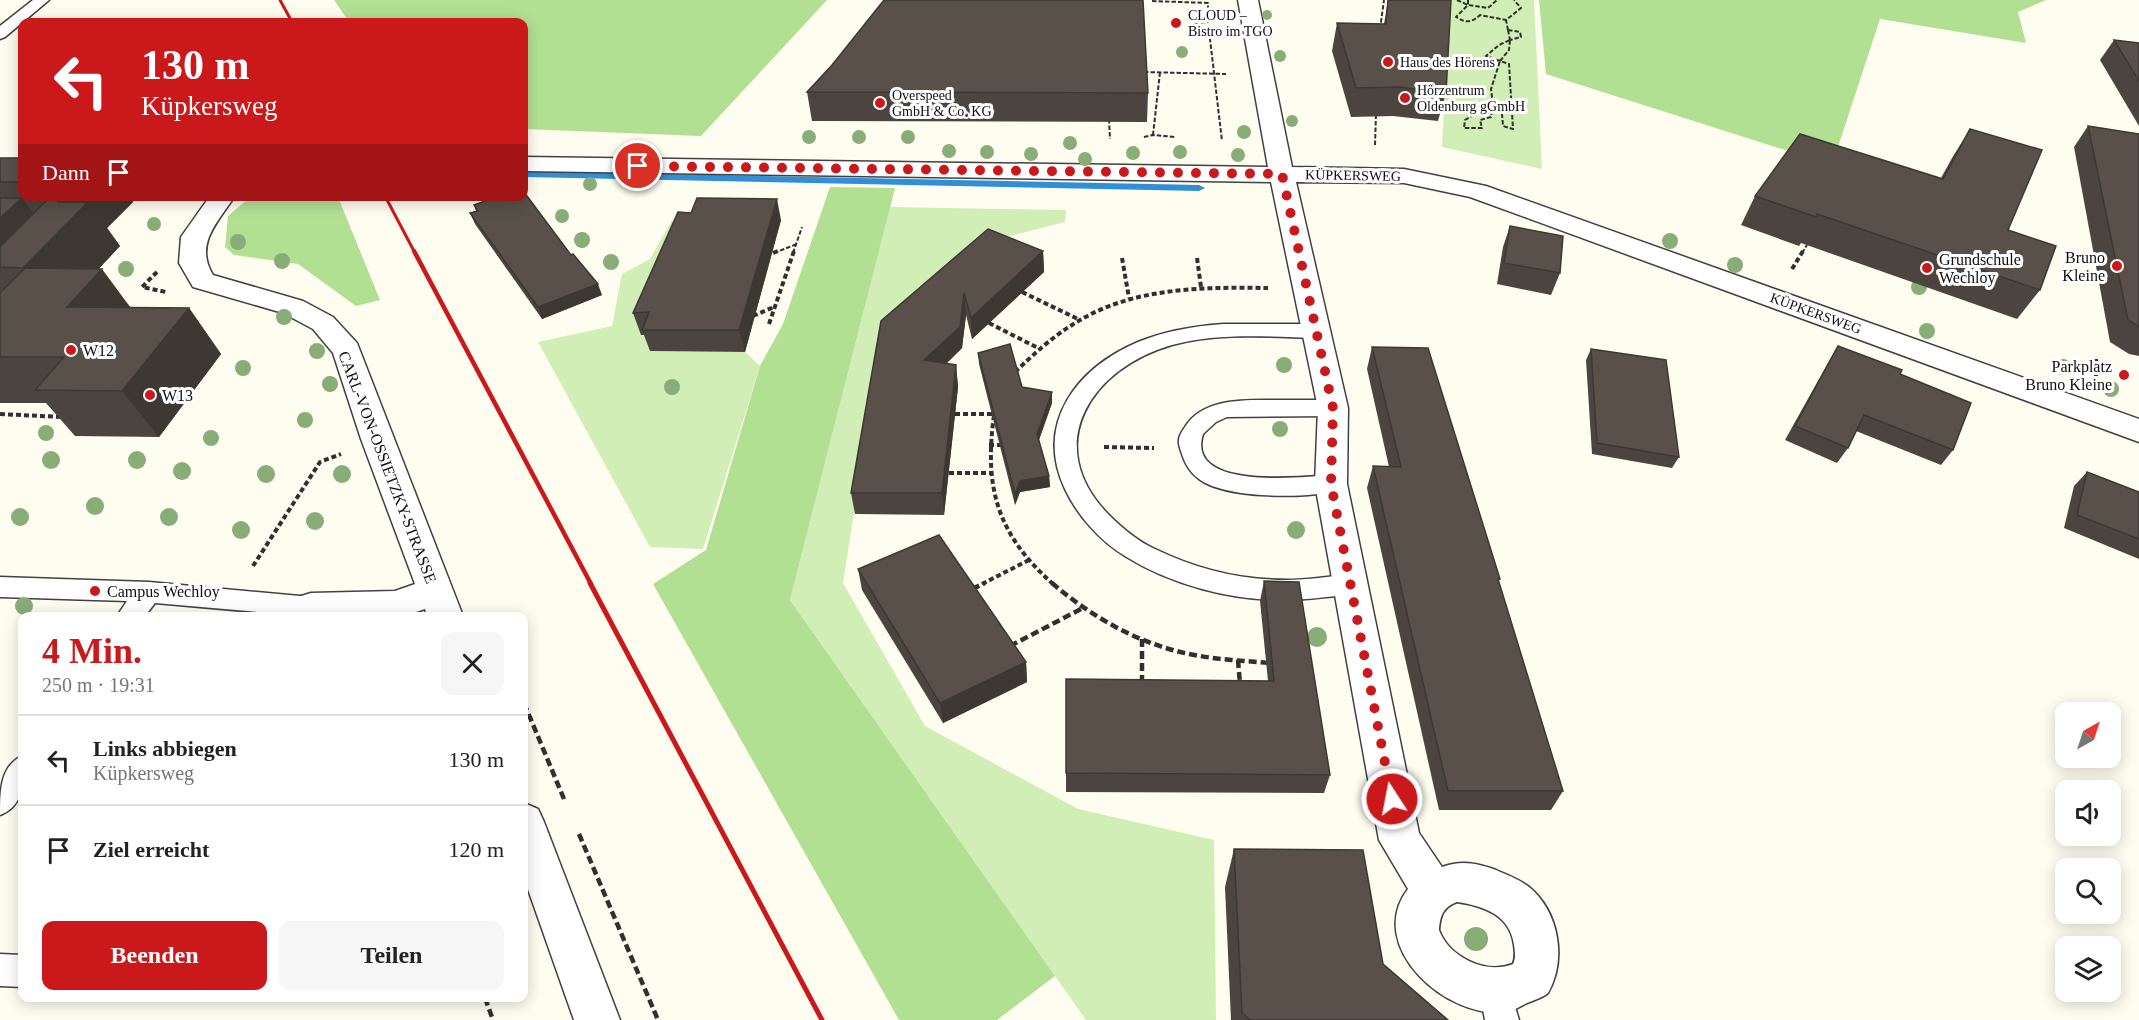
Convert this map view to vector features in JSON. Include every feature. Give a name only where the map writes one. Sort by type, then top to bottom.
[{"type":"street","points":[[1248,0],[1282,174],[1333,408],[1331,484],[1400,840],[1433,891]]},
{"type":"street","name":"KÜPKERSWEG","points":[[528,164],[1404,176],[1477,191],[2139,431]]},
{"type":"street","points":[[194,237],[219,201]]},
{"type":"street","name":"CARL-VON-OSSIETZKY-STRASSE","points":[[194,237],[192,263],[203,281],[293,307],[323,323],[347,350],[377,439],[440,604],[306,612]]},
{"type":"street","points":[[528,833],[597,1020]]},
{"type":"street","points":[[1457,882],[1481,884],[1513,900],[1527,917],[1537,936],[1538,963],[1533,976],[1500,1009],[1447,983],[1432,969],[1421,949],[1417,924],[1422,903],[1433,891],[1457,882]]},
{"type":"lane","points":[[20,18],[42,0]]},
{"type":"lane","points":[[0,34],[18,19]]},
{"type":"lane","points":[[1317,331],[1209,332],[1167,340],[1129,355],[1110,366],[1096,378],[1075,404],[1064,434],[1065,462],[1079,494],[1090,511],[1128,545],[1178,570],[1243,585],[1285,590],[1350,585]]},
{"type":"lane","points":[[1331,484],[1235,485],[1219,480],[1203,470],[1194,458],[1190,438],[1197,426],[1220,411],[1333,408]]},
{"type":"lane","points":[[0,586],[148,592],[231,599],[306,612]]},
{"type":"lane","points":[[133,612],[148,592]]},
{"type":"lane","points":[[0,802],[18,775]]},
{"type":"lane","points":[[0,970],[18,971]]},
{"type":"path","points":[[1380,32],[1384,0]]},
{"type":"path","points":[[1457,0],[1468,5],[1488,8],[1497,0]]},
{"type":"path","points":[[1468,0],[1468,5],[1456,17],[1465,22],[1473,21],[1480,15],[1506,20],[1521,8],[1514,0]]},
{"type":"path","points":[[1152,1],[1208,2],[1208,22],[1222,141]]},
{"type":"path","points":[[1493,104],[1466,120],[1464,128],[1482,128],[1480,120],[1491,117],[1493,104],[1491,89],[1499,62],[1509,50],[1510,39],[1506,20]]},
{"type":"path","points":[[1194,23],[1208,22]]},
{"type":"path","points":[[1493,104],[1502,114],[1503,126],[1513,129],[1509,64],[1486,56],[1502,41],[1521,37],[1520,32],[1507,30]]},
{"type":"path","points":[[1144,72],[1263,74]]},
{"type":"path","points":[[1153,135],[1160,72]]},
{"type":"path","points":[[1375,152],[1376,114]]},
{"type":"path","points":[[1109,118],[1111,145]]},
{"type":"path","points":[[769,324],[802,227]]},
{"type":"path","points":[[171,293],[142,287],[194,237]]},
{"type":"path","points":[[773,253],[798,244]]},
{"type":"path","points":[[1790,272],[1807,245]]},
{"type":"path","points":[[1122,258],[1129,298]]},
{"type":"path","points":[[1197,258],[1201,287]]},
{"type":"path","points":[[1010,377],[1038,348],[1080,320],[1105,306],[1129,298],[1201,287],[1308,289]]},
{"type":"path","points":[[1022,292],[1080,320]]},
{"type":"path","points":[[753,316],[775,307]]},
{"type":"path","points":[[989,323],[1038,348]]},
{"type":"path","points":[[997,404],[990,445],[991,473],[999,513],[1029,560],[1053,584],[1083,608],[1111,625],[1142,639],[1193,655],[1274,664]]},
{"type":"path","points":[[0,414],[63,417]]},
{"type":"path","points":[[955,414],[994,414]]},
{"type":"path","points":[[231,599],[320,462],[377,439]]},
{"type":"path","points":[[949,473],[991,473]]},
{"type":"path","points":[[966,592],[1029,560]]},
{"type":"path","points":[[1004,649],[1083,608]]},
{"type":"path","points":[[1142,639],[1142,689]]},
{"type":"path","points":[[1238,660],[1240,690]]},
{"type":"path","points":[[528,713],[565,802]]},
{"type":"path","points":[[575,824],[658,1020]]},
{"type":"path","points":[[486,1002],[493,1020]]},
{"type":"green space","points":[[334,0],[827,0],[701,136],[528,129],[528,18],[346,18]]},
{"type":"green space","points":[[1450,0],[1534,0],[1542,169],[1442,147]]},
{"type":"green space","points":[[1539,0],[2046,0],[2018,12],[2026,43],[1880,19],[1832,165],[1546,74]]},
{"type":"green space","points":[[830,187],[895,188],[790,600],[1055,976],[997,1020],[899,1020],[653,584],[706,550],[760,366],[783,324]]},
{"type":"green space","points":[[245,201],[340,201],[380,300],[356,306],[298,264],[234,255],[225,247],[228,216]]},
{"type":"green space","points":[[890,207],[1066,210],[1065,222],[975,245],[876,372],[843,583],[925,726],[1078,809],[1214,840],[1216,1020],[1086,1020],[790,600]]},
{"type":"green space","points":[[672,220],[703,220],[650,351],[745,352],[760,366],[703,549],[650,547],[538,342],[612,326],[622,274],[650,259]]},
{"type":"building","points":[[884,0],[1143,0],[1148,93],[807,92],[832,65]]},
{"type":"building","name":"Haus des Hörens","points":[[1388,0],[1451,0],[1446,93],[1399,87],[1356,88],[1337,23],[1386,24]]},
{"type":"building","points":[[2114,40],[2139,43],[2139,81]]},
{"type":"building","points":[[2088,126],[2139,134],[2139,327],[2128,320]]},
{"type":"building","points":[[1970,129],[2042,150],[2008,230],[2056,246],[2040,290],[1817,214],[1816,217],[1755,196],[1800,134],[1943,179]]},
{"type":"building","points":[[0,158],[18,158],[18,182],[0,182]]},
{"type":"building","points":[[528,197],[571,255],[573,254],[598,284],[538,307],[470,213],[478,211],[474,205],[485,201],[528,201]]},
{"type":"building","points":[[0,198],[18,198],[19,201],[0,218]]},
{"type":"building","points":[[697,198],[777,199],[739,330],[642,330],[649,312],[633,313],[678,212],[691,213]]},
{"type":"building","points":[[46,201],[88,202],[23,268],[0,267],[0,247]]},
{"type":"building","points":[[1510,226],[1563,236],[1560,273],[1504,263]]},
{"type":"building","points":[[988,229],[1043,251],[971,318],[964,293],[960,327],[924,360],[956,365],[942,493],[851,493],[881,321]]},
{"type":"building","points":[[25,268],[102,269],[67,307],[189,308],[122,391],[35,390],[64,357],[0,357],[0,293]]},
{"type":"building","points":[[1010,344],[1022,387],[1052,392],[1037,434],[1049,476],[1020,481],[1015,494],[978,353]]},
{"type":"building","points":[[1838,346],[1902,370],[1900,374],[1971,403],[1953,450],[1864,415],[1848,448],[1795,426]]},
{"type":"building","points":[[1372,347],[1428,348],[1563,791],[1448,791],[1373,466],[1401,467]]},
{"type":"building","points":[[1591,349],[1666,360],[1679,457],[1597,443]]},
{"type":"building","points":[[2087,472],[2139,492],[2139,539],[2077,515]]},
{"type":"building","points":[[939,535],[1026,662],[940,703],[858,569]]},
{"type":"building","points":[[1264,581],[1299,582],[1330,775],[1066,773],[1066,679],[1274,681]]},
{"type":"building","points":[[1234,849],[1363,850],[1383,964],[1448,1020],[1250,1020],[1242,1013]]},
{"type":"waterway","points":[[528,174],[1199,188]]},
{"type":"railway","points":[[280,0],[290,18]]},
{"type":"railway","points":[[388,201],[415,253]]},
{"type":"railway","points":[[414,251],[591,584]]},
{"type":"railway","points":[[590,583],[822,1020]]},
{"type":"place","name":"CLOUD – Bistro im TGO","points":[[1176,23]]},
{"type":"place","name":"Haus des Hörens","points":[[1388,62]]},
{"type":"place","name":"Hörzentrum Oldenburg gGmbH","points":[[1405,98]]},
{"type":"place","name":"Overspeed GmbH & Co. KG","points":[[880,103]]},
{"type":"place","name":"Bruno Kleine","points":[[2117,266]]},
{"type":"place","name":"Grundschule Wechloy","points":[[1927,268]]},
{"type":"place","name":"W12","points":[[71,350]]},
{"type":"place","name":"Parkplatz Bruno Kleine","points":[[2124,375]]},
{"type":"place","name":"W13","points":[[150,395]]},
{"type":"place","name":"Campus Wechloy","points":[[95,591]]},
{"type":"route","points":[[638,166],[1282,174],[1333,408],[1331,484],[1392,799]]}]
